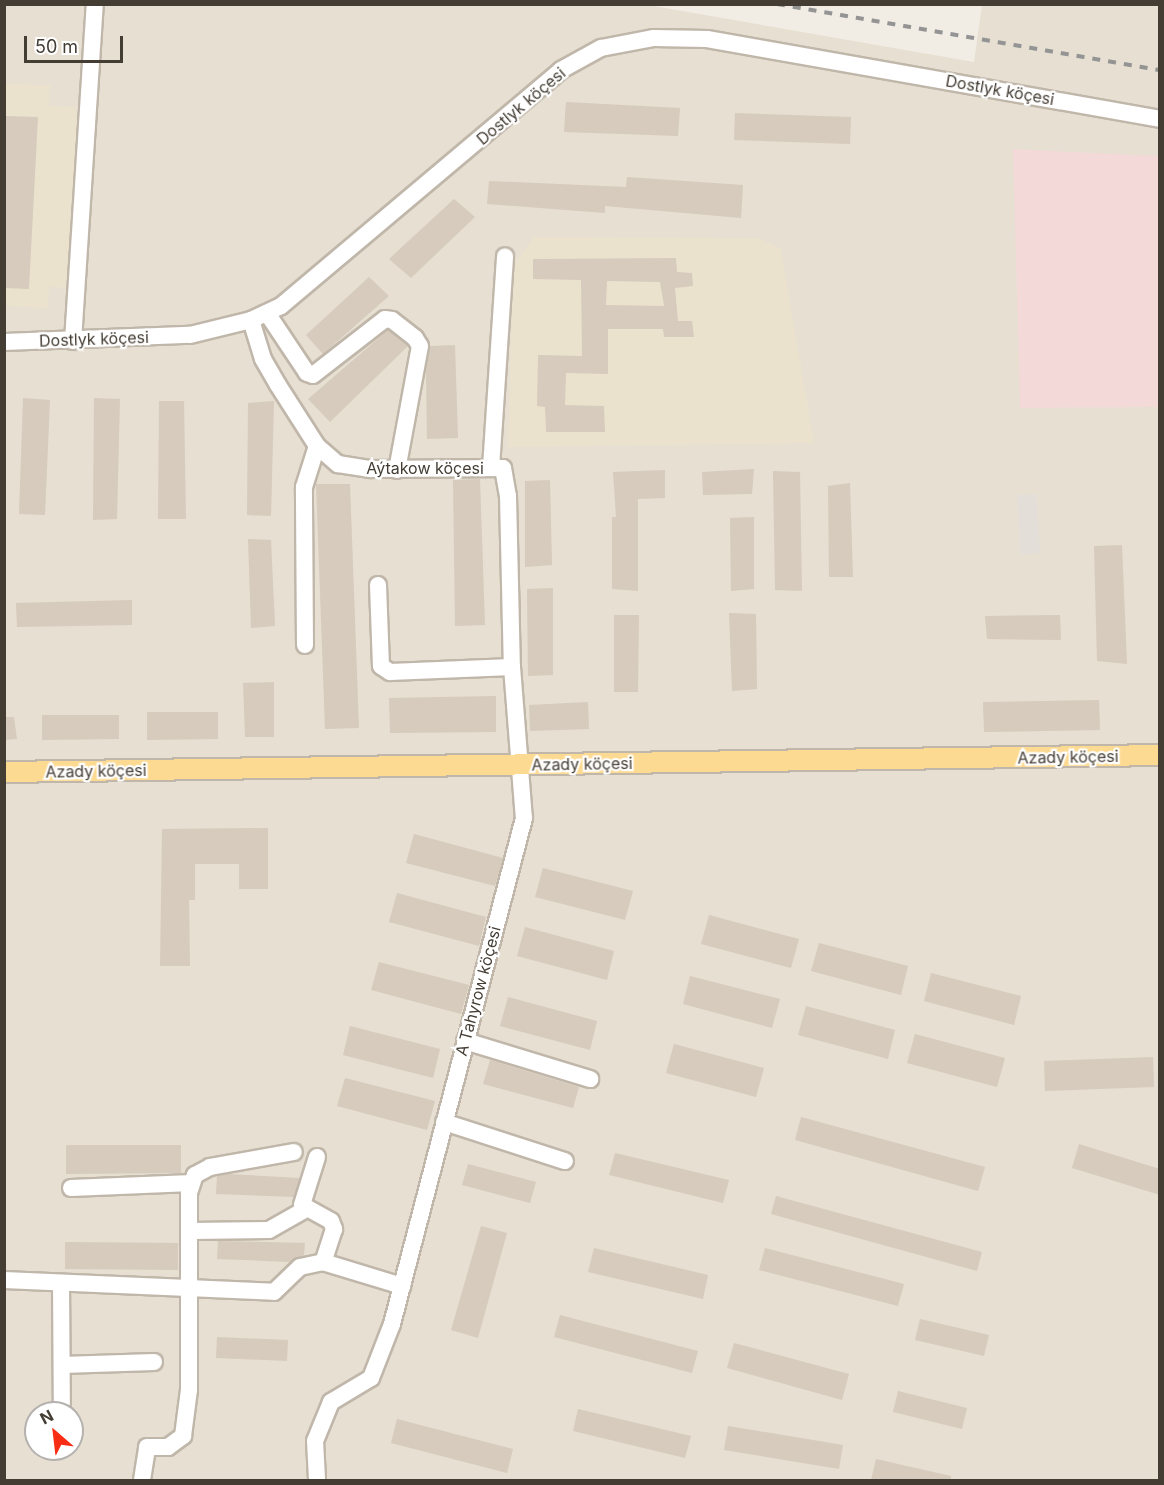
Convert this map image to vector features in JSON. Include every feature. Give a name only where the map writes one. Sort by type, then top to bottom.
[{"type":"main road","name":"Azady köçesi","points":[[4,772],[1160,755]]},
{"type":"street","points":[[73,341],[95,4]]},
{"type":"street","name":"Dostlyk köçesi","points":[[4,342],[190,335],[259,316],[281,306],[561,70],[602,48],[654,38],[707,39],[1160,119]]},
{"type":"street","name":"A Tahyrow köçesi","points":[[317,1480],[315,1441],[331,1402],[371,1378],[402,1286],[524,818],[512,667],[508,496],[497,468],[505,256]]},
{"type":"street","points":[[259,316],[307,373],[313,375],[385,320],[392,320],[415,338],[420,346],[397,470]]},
{"type":"street","name":"Aýtakow köçesi","points":[[259,316],[263,359],[316,446],[338,464],[397,470],[497,468]]},
{"type":"street","points":[[305,645],[304,487],[316,446]]},
{"type":"street","points":[[378,585],[381,666],[390,672],[512,667]]},
{"type":"street","points":[[465,1041],[590,1079]]},
{"type":"street","points":[[444,1122],[565,1161]]},
{"type":"street","points":[[142,1480],[147,1447],[168,1447],[183,1437],[189,1390],[190,1231],[192,1183],[195,1175],[210,1167],[294,1152]]},
{"type":"street","points":[[190,1231],[260,1232],[304,1209],[316,1157]]},
{"type":"street","points":[[71,1188],[192,1183]]},
{"type":"street","points":[[304,1209],[331,1221],[334,1229],[323,1262]]},
{"type":"street","points":[[4,1280],[274,1292],[300,1266],[323,1262],[402,1286]]},
{"type":"street","points":[[61,1282],[62,1401]]},
{"type":"street","points":[[62,1365],[154,1362]]},
{"type":"shaded area","points":[[5,5],[648,5],[974,62],[982,5],[1159,5],[1159,1480],[5,1480]]},
{"type":"shaded area","points":[[5,84],[50,85],[49,106],[77,107],[70,288],[49,287],[48,308],[5,306]]},
{"type":"shaded area","points":[[1013,149],[1159,156],[1159,407],[1020,408]]},
{"type":"shaded area","points":[[534,237],[758,238],[781,249],[814,443],[508,447],[513,266]]},
{"type":"shaded area","points":[[1037,494],[1040,553],[1020,555],[1017,495]]},
{"type":"building","points":[[566,102],[680,108],[678,136],[564,132]]},
{"type":"building","points":[[735,113],[851,117],[850,144],[734,140]]},
{"type":"building","points":[[6,116],[38,117],[29,289],[4,288]]},
{"type":"building","points":[[627,177],[743,185],[741,218],[605,206],[605,213],[487,204],[489,181],[626,187]]},
{"type":"building","points":[[454,199],[475,217],[411,278],[389,259]]},
{"type":"building","points":[[676,258],[677,272],[692,273],[693,286],[675,288],[678,321],[692,321],[694,337],[664,337],[663,329],[608,329],[608,374],[566,373],[565,405],[604,406],[605,432],[546,432],[545,407],[537,406],[538,355],[582,356],[581,280],[533,279],[533,259]],"holes":[[[607,281],[660,282],[664,306],[606,305]]]},
{"type":"building","points":[[369,277],[389,296],[323,354],[306,335]]},
{"type":"building","points":[[388,330],[408,346],[330,422],[308,399]]},
{"type":"building","points":[[455,345],[458,438],[427,439],[426,371],[430,346]]},
{"type":"building","points":[[23,398],[50,400],[45,515],[19,514]]},
{"type":"building","points":[[94,398],[120,399],[117,519],[93,520]]},
{"type":"building","points":[[159,401],[184,401],[186,519],[158,519]]},
{"type":"building","points":[[274,401],[271,516],[247,515],[248,403]]},
{"type":"building","points":[[754,469],[752,494],[703,495],[702,472]]},
{"type":"building","points":[[665,470],[665,498],[638,499],[638,591],[612,589],[612,517],[616,517],[613,472]]},
{"type":"building","points":[[773,471],[800,472],[802,591],[775,590]]},
{"type":"building","points":[[480,479],[485,625],[455,626],[453,480]]},
{"type":"building","points":[[550,480],[552,565],[525,567],[525,481]]},
{"type":"building","points":[[850,483],[853,577],[829,577],[828,486]]},
{"type":"building","points":[[316,484],[350,484],[359,728],[325,729]]},
{"type":"building","points":[[754,517],[754,589],[731,591],[730,518]]},
{"type":"building","points":[[248,539],[271,540],[275,626],[251,628]]},
{"type":"building","points":[[1122,545],[1127,664],[1097,661],[1094,546]]},
{"type":"building","points":[[553,588],[553,675],[528,676],[527,589]]},
{"type":"building","points":[[132,600],[132,625],[17,627],[16,603]]},
{"type":"building","points":[[729,613],[756,614],[757,689],[732,691]]},
{"type":"building","points":[[614,615],[639,615],[638,692],[614,692]]},
{"type":"building","points":[[1060,615],[1061,640],[987,639],[985,616]]},
{"type":"building","points":[[274,682],[274,737],[245,737],[243,683]]},
{"type":"building","points":[[496,696],[496,732],[390,733],[389,698]]},
{"type":"building","points":[[1099,700],[1100,730],[984,732],[983,702]]},
{"type":"building","points":[[588,702],[589,729],[530,731],[529,705]]},
{"type":"building","points":[[147,712],[218,712],[218,739],[147,740]]},
{"type":"building","points":[[42,715],[119,715],[119,739],[42,740]]},
{"type":"building","points":[[4,717],[14,717],[17,739],[4,740]]},
{"type":"building","points":[[268,828],[268,889],[239,889],[239,864],[195,864],[195,900],[189,900],[190,966],[160,966],[162,829]]},
{"type":"building","points":[[414,834],[503,858],[495,886],[406,863]]},
{"type":"building","points":[[543,868],[633,891],[625,920],[535,897]]},
{"type":"building","points":[[397,893],[486,917],[479,946],[389,922]]},
{"type":"building","points":[[709,915],[799,939],[791,968],[701,944]]},
{"type":"building","points":[[525,927],[614,951],[607,980],[517,956]]},
{"type":"building","points":[[819,943],[908,966],[901,995],[811,971]]},
{"type":"building","points":[[379,962],[469,985],[461,1014],[371,990]]},
{"type":"building","points":[[931,973],[1021,996],[1014,1025],[924,1001]]},
{"type":"building","points":[[690,976],[780,999],[772,1028],[683,1004]]},
{"type":"building","points":[[508,997],[597,1021],[590,1050],[500,1026]]},
{"type":"building","points":[[806,1006],[895,1030],[888,1059],[798,1035]]},
{"type":"building","points":[[350,1026],[440,1049],[433,1078],[343,1055]]},
{"type":"building","points":[[915,1034],[1005,1058],[997,1087],[907,1063]]},
{"type":"building","points":[[674,1044],[764,1068],[756,1097],[666,1073]]},
{"type":"building","points":[[1153,1057],[1154,1087],[1045,1091],[1044,1061]]},
{"type":"building","points":[[490,1060],[579,1087],[573,1108],[483,1084]]},
{"type":"building","points":[[345,1078],[435,1101],[427,1130],[337,1106]]},
{"type":"building","points":[[801,1117],[985,1167],[978,1191],[795,1140]]},
{"type":"building","points":[[1079,1144],[1160,1169],[1160,1195],[1072,1168]]},
{"type":"building","points":[[66,1145],[181,1145],[181,1173],[66,1174]]},
{"type":"building","points":[[615,1153],[729,1180],[723,1203],[609,1175]]},
{"type":"building","points":[[468,1164],[536,1182],[530,1203],[462,1185]]},
{"type":"building","points":[[228,1174],[300,1178],[294,1197],[216,1194],[217,1176]]},
{"type":"building","points":[[776,1196],[982,1252],[977,1271],[771,1214]]},
{"type":"building","points":[[481,1226],[507,1233],[478,1338],[451,1330]]},
{"type":"building","points":[[218,1241],[305,1243],[304,1255],[290,1262],[217,1259]]},
{"type":"building","points":[[65,1242],[178,1243],[178,1270],[65,1269]]},
{"type":"building","points":[[594,1248],[708,1275],[703,1299],[588,1272]]},
{"type":"building","points":[[765,1248],[904,1284],[898,1306],[759,1270]]},
{"type":"building","points":[[560,1315],[698,1351],[692,1373],[554,1337]]},
{"type":"building","points":[[920,1319],[989,1335],[984,1356],[915,1340]]},
{"type":"building","points":[[217,1337],[288,1340],[287,1361],[216,1358]]},
{"type":"building","points":[[734,1343],[849,1374],[842,1400],[727,1368]]},
{"type":"building","points":[[898,1391],[967,1408],[962,1429],[893,1412]]},
{"type":"building","points":[[578,1409],[691,1436],[685,1458],[573,1431]]},
{"type":"building","points":[[397,1419],[513,1449],[507,1473],[391,1443]]},
{"type":"building","points":[[728,1426],[843,1445],[839,1469],[724,1450]]},
{"type":"building","points":[[876,1459],[951,1476],[951,1480],[871,1480]]},
{"type":"railway","points":[[777,4],[1160,70]]}]
